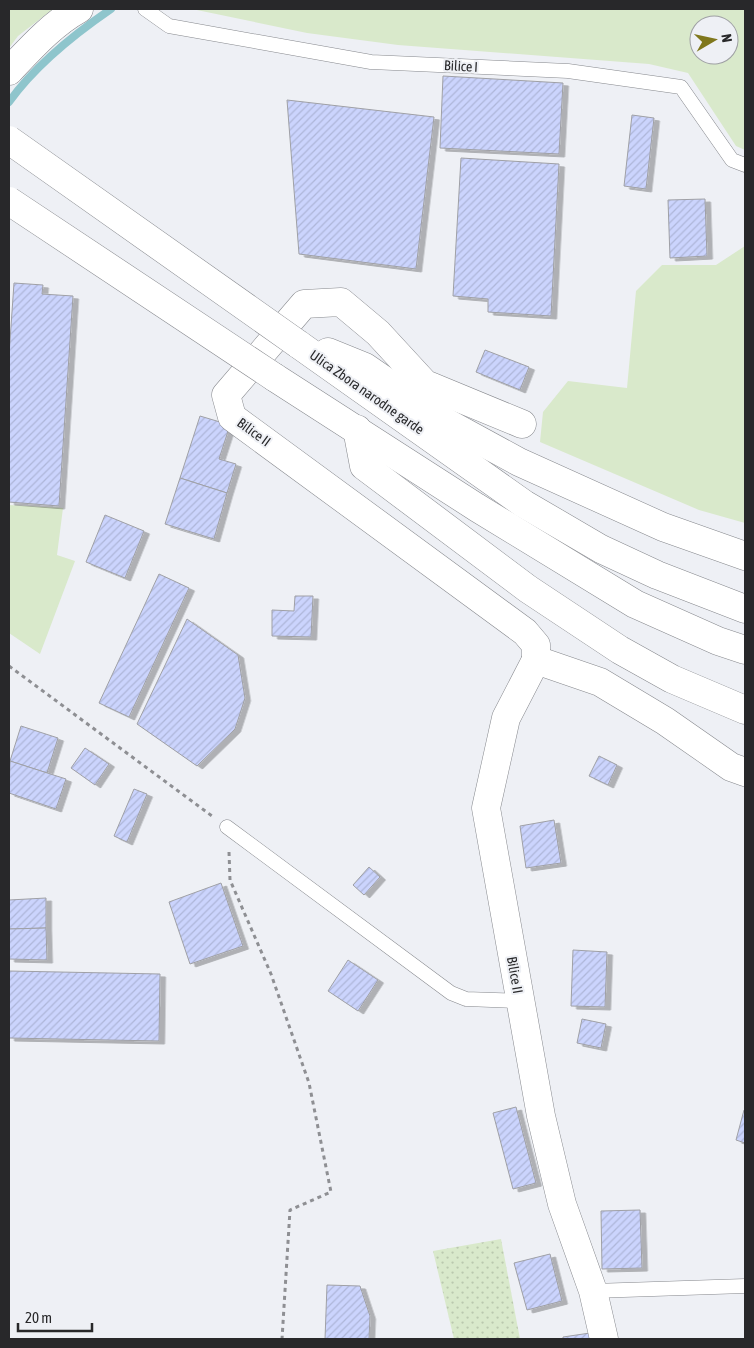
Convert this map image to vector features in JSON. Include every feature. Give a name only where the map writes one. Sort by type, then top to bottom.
[{"type":"main road","points":[[9,71],[32,47],[78,9]]},
{"type":"main road","name":"Ulica Zbora narodne garde","points":[[9,140],[524,504],[600,550],[657,575],[745,609]]},
{"type":"main road","points":[[9,201],[274,377],[484,512],[635,604],[718,641],[745,650]]},
{"type":"main road","name":"Bilice II","points":[[522,424],[425,384],[378,333],[341,302],[304,304],[226,396],[232,417],[525,632],[536,645],[536,660],[506,718],[486,808],[541,1116],[562,1204],[593,1291],[604,1339]]},
{"type":"main road","points":[[298,344],[332,354],[364,367],[442,420],[518,462],[663,528],[745,556]]},
{"type":"main road","points":[[356,429],[364,466],[528,589],[620,650],[672,679],[745,710]]},
{"type":"main road","points":[[600,682],[620,650]]},
{"type":"main road","points":[[536,660],[600,682],[665,721],[731,767],[745,772]]},
{"type":"lane","name":"Bilice I","points":[[145,9],[169,26],[372,62],[568,71],[681,87],[732,160],[745,165]]},
{"type":"lane","points":[[227,827],[451,994],[466,999],[520,1001]]},
{"type":"lane","points":[[593,1291],[745,1286]]},
{"type":"path","points":[[9,666],[227,827],[230,880],[271,974],[309,1082],[331,1192],[290,1210],[282,1339]]},
{"type":"green space","points":[[9,9],[53,9],[18,36],[9,48]]},
{"type":"green space","points":[[192,9],[745,9],[745,150],[736,146],[688,73],[649,64],[398,45],[307,33]]},
{"type":"green space","points":[[745,246],[745,523],[699,510],[540,442],[543,412],[568,381],[627,388],[636,291],[662,265],[716,265]]},
{"type":"green space","points":[[9,505],[63,508],[57,555],[75,561],[40,654],[9,633]]},
{"type":"green space","points":[[501,1239],[520,1339],[454,1339],[433,1251]]},
{"type":"building","points":[[443,76],[563,83],[559,154],[440,148]]},
{"type":"building","points":[[287,100],[434,117],[416,269],[299,254]]},
{"type":"building","points":[[632,115],[654,118],[646,189],[624,186]]},
{"type":"building","points":[[461,158],[559,164],[551,316],[488,312],[488,299],[453,296]]},
{"type":"building","points":[[705,199],[707,256],[670,258],[668,200]]},
{"type":"building","points":[[14,283],[43,285],[42,294],[73,296],[59,506],[9,502],[9,355]]},
{"type":"building","points":[[485,350],[529,367],[520,390],[476,372]]},
{"type":"building","points":[[200,416],[230,425],[219,459],[236,464],[227,493],[180,478]]},
{"type":"building","points":[[180,478],[227,493],[214,539],[165,524]]},
{"type":"building","points":[[105,515],[144,531],[125,578],[86,562]]},
{"type":"building","points":[[159,574],[189,588],[129,717],[99,703]]},
{"type":"building","points":[[295,596],[313,596],[311,637],[272,636],[272,610],[294,611]]},
{"type":"building","points":[[187,619],[238,655],[245,698],[235,729],[197,766],[137,724]]},
{"type":"building","points":[[21,726],[58,738],[47,773],[10,761]]},
{"type":"building","points":[[85,748],[109,764],[95,785],[71,768]]},
{"type":"building","points":[[599,756],[617,765],[608,785],[589,776]]},
{"type":"building","points":[[10,761],[66,779],[56,809],[9,793]]},
{"type":"building","points":[[134,789],[147,794],[127,842],[114,836]]},
{"type":"building","points":[[554,820],[561,863],[526,868],[520,826]]},
{"type":"building","points":[[369,867],[380,877],[364,895],[353,885]]},
{"type":"building","points":[[221,883],[243,946],[190,964],[169,902]]},
{"type":"building","points":[[46,898],[46,928],[9,929],[9,900]]},
{"type":"building","points":[[46,928],[47,960],[9,959],[9,929]]},
{"type":"building","points":[[573,950],[607,952],[605,1007],[571,1006]]},
{"type":"building","points":[[348,960],[378,980],[358,1011],[328,991]]},
{"type":"building","points":[[9,971],[160,974],[159,1041],[9,1038]]},
{"type":"building","points":[[582,1019],[606,1024],[601,1048],[577,1043]]},
{"type":"building","points":[[516,1107],[536,1183],[513,1189],[493,1113]]},
{"type":"building","points":[[745,1110],[745,1143],[736,1140]]},
{"type":"building","points":[[640,1210],[642,1268],[602,1269],[601,1211]]},
{"type":"building","points":[[550,1254],[562,1301],[527,1310],[514,1263]]},
{"type":"building","points":[[327,1285],[360,1286],[370,1316],[369,1339],[325,1339]]},
{"type":"building","points":[[590,1333],[590,1339],[563,1339],[563,1337]]},
{"type":"waterway","points":[[9,102],[56,51],[111,9]]}]
